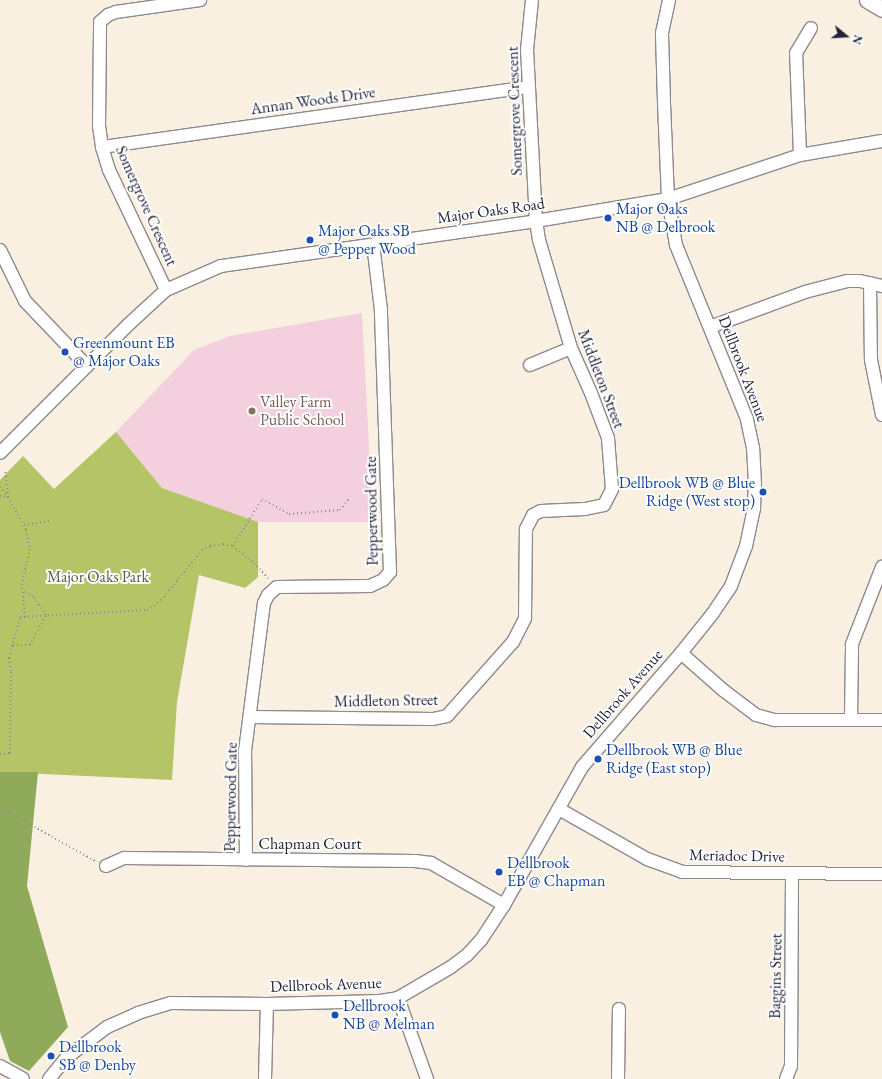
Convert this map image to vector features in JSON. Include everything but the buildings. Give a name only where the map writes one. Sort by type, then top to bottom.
[{"type":"street","name":"Somergrove Crescent","points":[[166,290],[109,170],[102,147],[99,126],[100,22],[108,15],[116,12],[200,0]]},
{"type":"street","name":"Somergrove Crescent","points":[[532,0],[527,50],[536,221]]},
{"type":"street","name":"Dellbrook Avenue","points":[[49,1079],[66,1058],[107,1027],[138,1013],[171,1003],[267,1004],[374,1002],[398,998],[440,974],[467,955],[481,940],[504,906],[582,767],[681,653],[713,613],[731,586],[746,546],[754,509],[755,484],[753,453],[747,419],[676,245],[668,199],[662,33],[669,0]]},
{"type":"street","points":[[867,0],[882,9]]},
{"type":"street","points":[[800,155],[796,53],[811,28]]},
{"type":"street","name":"Annan Woods Drive","points":[[102,147],[529,87]]},
{"type":"street","name":"Major Oaks Road","points":[[0,453],[129,324],[166,290],[222,266],[536,221],[668,199],[800,155],[882,141]]},
{"type":"street","name":"Middleton Street","points":[[250,717],[433,719],[447,716],[513,642],[525,618],[526,529],[533,515],[541,511],[585,509],[604,505],[612,489],[608,438],[591,393],[571,348],[554,298],[539,240],[536,221]]},
{"type":"street","name":"Pepperwood Gate","points":[[246,860],[246,751],[264,603],[268,595],[277,587],[370,586],[383,580],[390,572],[381,310],[373,244]]},
{"type":"street","points":[[0,250],[25,301],[87,366]]},
{"type":"street","points":[[710,327],[812,290],[847,281],[860,281],[876,285],[870,360],[882,415]]},
{"type":"street","points":[[530,365],[571,348]]},
{"type":"street","points":[[851,720],[852,644],[882,568]]},
{"type":"street","points":[[681,653],[723,690],[756,715],[775,720],[882,720]]},
{"type":"street","name":"Meriadoc Drive","points":[[559,809],[647,859],[682,872],[882,874]]},
{"type":"street","name":"Chapman Court","points":[[106,866],[124,858],[415,861],[432,863],[504,906]]},
{"type":"street","name":"Baggins Street","points":[[786,1079],[791,1066],[792,873]]},
{"type":"street","points":[[398,998],[427,1079]]},
{"type":"street","points":[[265,1079],[267,1004]]},
{"type":"street","points":[[618,1079],[619,1009]]},
{"type":"street","points":[[0,1066],[23,1079]]},
{"type":"path","points":[[5,470],[8,497]]},
{"type":"path","points":[[0,487],[8,497],[24,525],[30,549],[22,584],[25,617]]},
{"type":"path","points":[[0,496],[8,497]]},
{"type":"path","points":[[232,546],[262,499],[289,514],[340,510],[350,496]]},
{"type":"path","points":[[24,525],[52,521]]},
{"type":"path","points":[[0,754],[10,754],[11,671],[9,658],[20,617],[147,610],[161,600],[202,550],[210,546],[223,544],[232,546],[254,563],[277,587]]},
{"type":"path","points":[[22,590],[32,596],[46,615]]},
{"type":"path","points":[[13,645],[30,645],[46,615]]},
{"type":"path","points":[[0,812],[10,813],[106,866]]},
{"type":"shaded area","name":"Valley Farm Public School","points":[[362,313],[373,522],[258,522],[162,488],[116,432],[194,350],[230,336]]},
{"type":"green space","name":"Major Oaks Park","points":[[116,432],[162,488],[258,522],[258,577],[245,588],[199,575],[177,702],[172,780],[0,772],[0,480],[23,456],[54,489]]},
{"type":"green space","points":[[0,772],[38,772],[27,886],[68,1027],[29,1071],[10,1061],[0,1032]]},
{"type":"place","name":"Major Oaks NB @ Delbrook","points":[[608,218]]},
{"type":"place","name":"Major Oaks SB @ Pepper Wood","points":[[310,240]]},
{"type":"place","name":"Greenmount EB @ Major Oaks","points":[[65,352]]},
{"type":"place","name":"Valley Farm Public School","points":[[252,411]]},
{"type":"place","name":"Dellbrook WB @ Blue Ridge (West stop)","points":[[763,492]]},
{"type":"place","name":"Dellbrook WB @ Blue Ridge (East stop)","points":[[598,759]]},
{"type":"place","name":"Dellbrook EB @ Chapman","points":[[499,872]]},
{"type":"place","name":"Dellbrook NB @ Melman","points":[[335,1015]]},
{"type":"place","name":"Dellbrook SB @ Denby","points":[[51,1056]]}]
